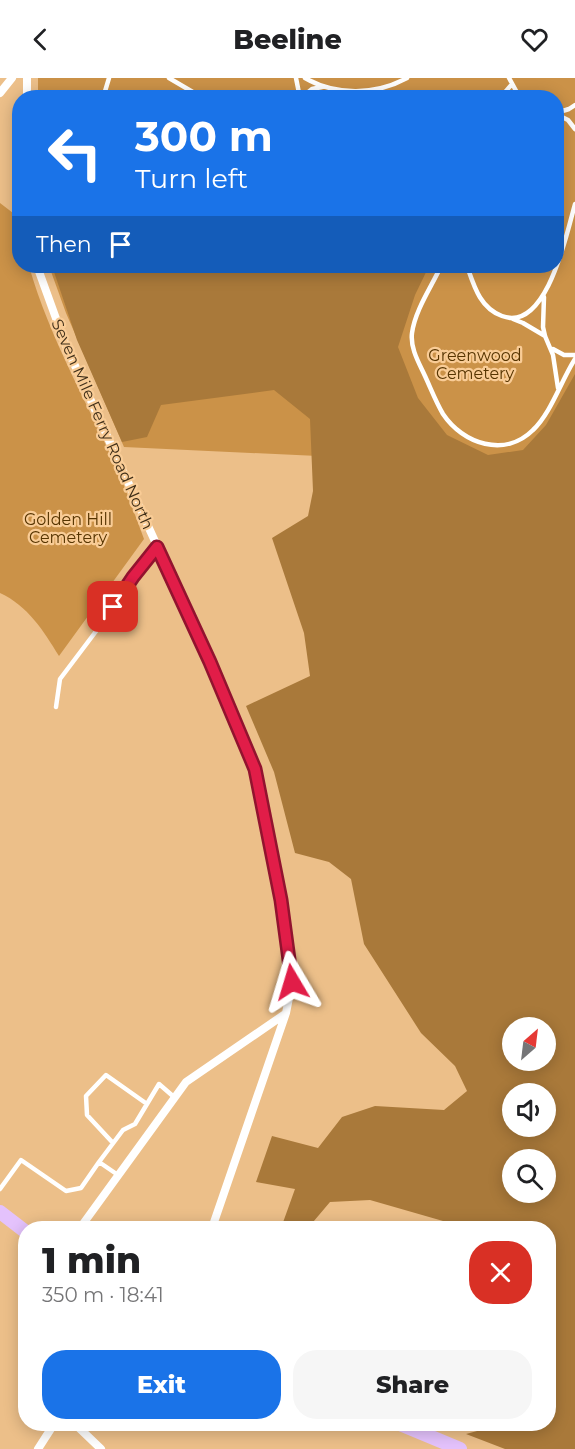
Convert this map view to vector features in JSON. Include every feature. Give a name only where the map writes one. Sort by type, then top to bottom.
[{"type":"highway","points":[[0,1212],[18,1226]]},
{"type":"highway","points":[[417,1431],[460,1449]]},
{"type":"street","points":[[0,93],[12,78]]},
{"type":"street","name":"Seven Mile Ferry Road North","points":[[40,273],[66,346],[210,662],[255,769],[281,900],[292,982],[285,1013],[214,1221]]},
{"type":"street","points":[[85,1221],[186,1082],[285,1013]]},
{"type":"street","points":[[38,1449],[50,1431]]},
{"type":"street","points":[[82,1431],[101,1449]]},
{"type":"lane","points":[[169,78],[189,90]]},
{"type":"lane","points":[[305,78],[324,87],[341,90]]},
{"type":"lane","points":[[372,90],[407,78]]},
{"type":"lane","points":[[311,90],[324,87]]},
{"type":"lane","points":[[564,118],[575,129]]},
{"type":"lane","points":[[564,243],[575,204]]},
{"type":"lane","points":[[438,273],[417,316],[412,333],[413,350],[443,414],[463,435],[487,445],[504,446],[519,441],[532,432],[540,422],[575,359]]},
{"type":"lane","points":[[469,273],[474,286],[487,307],[545,336]]},
{"type":"lane","points":[[510,318],[525,314],[534,308],[553,273]]},
{"type":"lane","points":[[544,292],[545,336],[553,355],[558,388]]},
{"type":"lane","points":[[549,346],[560,354],[575,355]]},
{"type":"lane","points":[[56,707],[60,679],[157,547]]},
{"type":"lane","points":[[113,1143],[87,1115],[86,1096],[106,1075],[147,1104]]},
{"type":"lane","points":[[0,1189],[21,1160],[66,1191],[81,1188],[123,1130],[135,1124],[159,1084],[174,1097]]},
{"type":"lane","points":[[99,1162],[118,1175]]},
{"type":"green space","name":"Greenwood Cemetery","points":[[38,78],[575,78],[575,468],[124,447],[66,313],[52,273],[564,273],[564,90],[38,90]]},
{"type":"green space","name":"Golden Hill Cemetery","points":[[0,203],[12,212],[12,273],[31,273],[48,320],[121,478],[144,539],[59,656],[41,628],[27,612],[0,593]]},
{"type":"shaded area","points":[[54,273],[426,273],[415,295],[398,347],[418,398],[447,435],[488,455],[523,450],[546,425],[575,374],[575,1449],[505,1449],[466,1434],[477,1431],[556,1431],[556,1221],[443,1221],[370,1200],[330,1202],[314,1221],[284,1221],[295,1189],[256,1182],[272,1136],[318,1148],[342,1117],[375,1106],[444,1110],[467,1091],[455,1066],[421,1033],[364,944],[351,879],[329,862],[295,853],[274,772],[246,706],[310,676],[304,633],[272,538],[308,516],[313,491],[310,419],[274,390],[161,405],[147,437],[122,442],[77,340]]},
{"type":"route","points":[[113,607],[157,547],[210,662],[255,769],[281,900],[292,982]]}]
